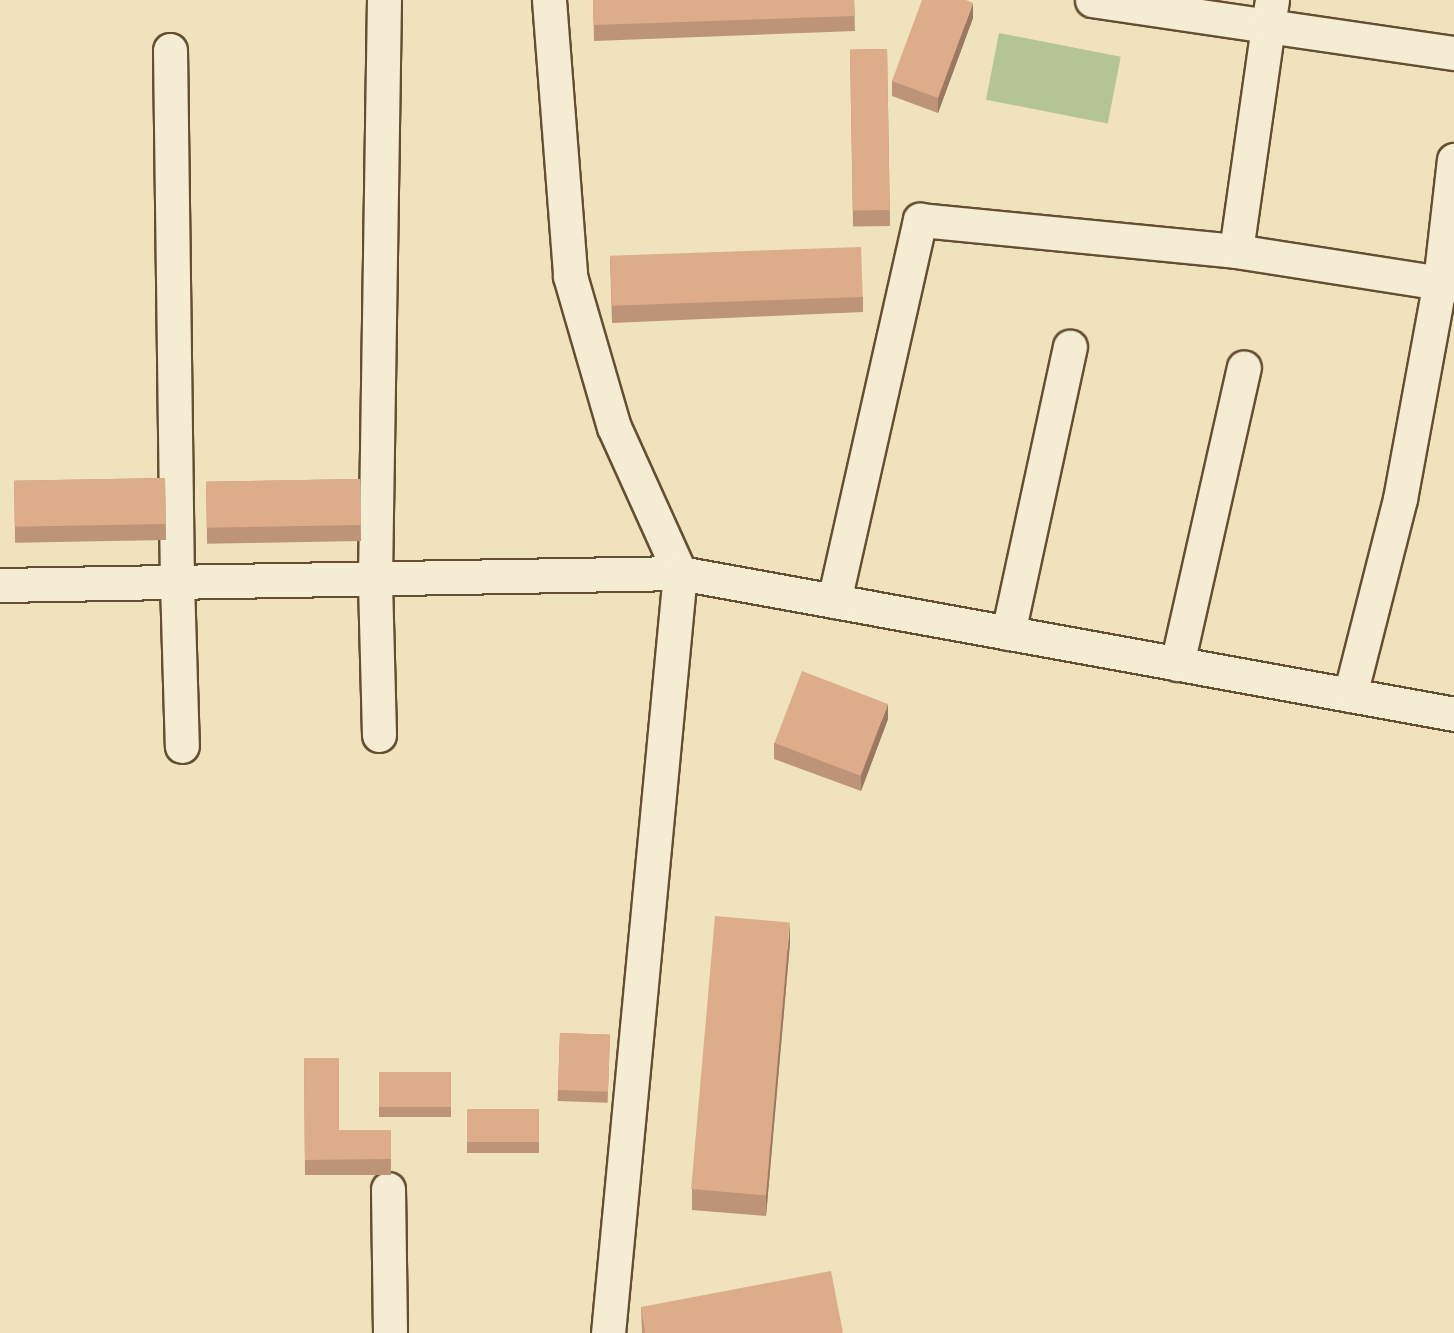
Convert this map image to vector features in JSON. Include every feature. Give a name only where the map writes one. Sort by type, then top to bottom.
[{"type":"street","points":[[379,735],[375,578],[384,0]]},
{"type":"street","points":[[549,0],[570,276],[614,427],[680,573],[608,1333]]},
{"type":"street","points":[[1092,0],[1270,13],[1454,52]]},
{"type":"street","points":[[1236,251],[1270,13]]},
{"type":"street","points":[[170,50],[177,582],[183,746]]},
{"type":"street","points":[[1350,695],[1400,499],[1447,284],[1454,160]]},
{"type":"street","points":[[834,601],[920,220],[1236,251],[1447,284]]},
{"type":"street","points":[[1008,633],[1070,347]]},
{"type":"street","points":[[1177,664],[1244,367]]},
{"type":"street","points":[[0,585],[680,573],[1454,714]]},
{"type":"street","points":[[388,1189],[390,1333]]},
{"type":"green space","points":[[999,33],[1121,57],[1108,123],[986,100]]},
{"type":"building","points":[[593,0],[854,0],[855,16],[594,25]]},
{"type":"building","points":[[922,0],[966,0],[973,3],[938,98],[892,81]]},
{"type":"building","points":[[887,49],[890,210],[853,211],[850,50]]},
{"type":"building","points":[[861,247],[863,297],[612,306],[610,256]]},
{"type":"building","points":[[165,478],[166,524],[15,527],[14,481]]},
{"type":"building","points":[[360,479],[361,525],[207,528],[206,482]]},
{"type":"building","points":[[802,671],[888,704],[860,776],[774,743]]},
{"type":"building","points":[[715,916],[790,923],[766,1195],[691,1189]]},
{"type":"building","points":[[560,1033],[610,1035],[608,1092],[558,1090]]},
{"type":"building","points":[[304,1058],[339,1058],[339,1130],[391,1130],[391,1159],[305,1160]]},
{"type":"building","points":[[379,1072],[451,1072],[451,1107],[379,1107]]},
{"type":"building","points":[[467,1109],[539,1109],[539,1142],[467,1142]]},
{"type":"building","points":[[831,1271],[843,1333],[645,1333],[641,1307]]}]
